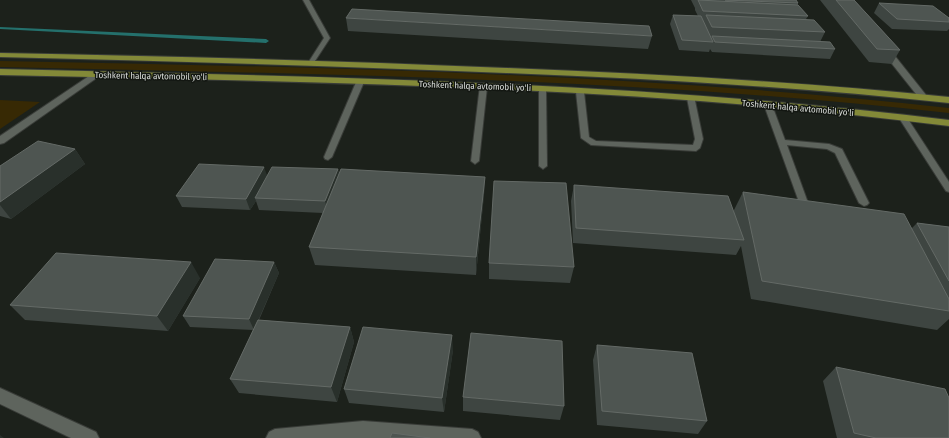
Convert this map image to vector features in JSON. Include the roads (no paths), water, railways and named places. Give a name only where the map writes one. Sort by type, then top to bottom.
[{"type":"highway","name":"Toshkent halqa avtomobil yo'li","points":[[0,55],[311,63],[667,77],[809,87],[949,100]]},
{"type":"highway","name":"Toshkent halqa avtomobil yo'li","points":[[0,72],[360,82],[542,89],[691,98],[949,123]]},
{"type":"street","points":[[880,42],[923,97]]},
{"type":"street","points":[[0,142],[95,75]]},
{"type":"street","points":[[0,396],[90,438]]},
{"type":"street","points":[[276,438],[362,433],[472,438]]},
{"type":"lane","points":[[306,0],[327,38],[311,63]]},
{"type":"lane","points":[[328,156],[360,82]]},
{"type":"lane","points":[[475,162],[483,87]]},
{"type":"lane","points":[[542,89],[544,166]]},
{"type":"lane","points":[[580,92],[585,138],[594,142],[602,143],[696,148],[699,140],[691,98]]},
{"type":"lane","points":[[768,105],[802,200]]},
{"type":"lane","points":[[903,118],[949,189]]},
{"type":"lane","points":[[782,142],[829,147],[839,151],[864,203]]},
{"type":"waterway","points":[[0,28],[266,41]]}]
